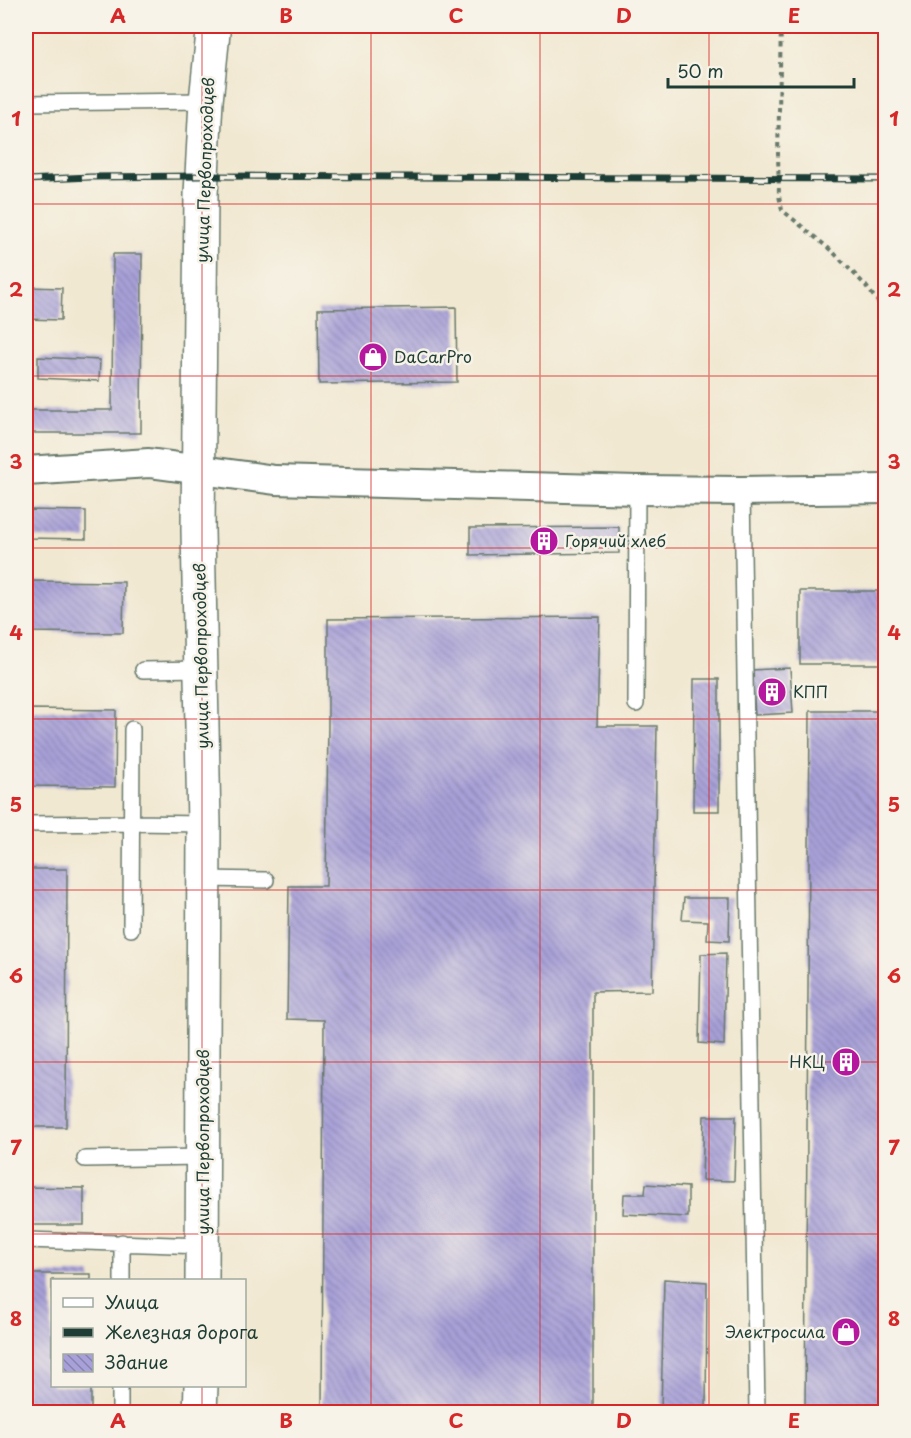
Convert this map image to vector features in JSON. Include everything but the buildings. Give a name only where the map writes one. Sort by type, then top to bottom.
[{"type":"street","name":"улица Первопроходцев","points":[[202,1279],[204,824],[198,530],[201,194],[206,101],[214,28]]},
{"type":"street","points":[[26,471],[150,463],[275,480],[637,490],[885,489]]},
{"type":"street","points":[[200,1413],[201,1387]]},
{"type":"lane","points":[[26,104],[206,101]]},
{"type":"lane","points":[[636,704],[637,490]]},
{"type":"lane","points":[[742,491],[757,1413]]},
{"type":"lane","points":[[143,670],[201,669]]},
{"type":"lane","points":[[131,929],[132,729]]},
{"type":"lane","points":[[26,824],[204,824]]},
{"type":"lane","points":[[204,879],[266,880]]},
{"type":"lane","points":[[85,1159],[202,1157]]},
{"type":"lane","points":[[26,1240],[203,1246]]},
{"type":"lane","points":[[122,1242],[122,1279]]},
{"type":"lane","points":[[120,1387],[120,1413]]},
{"type":"path","points":[[781,26],[778,153],[779,196],[782,210],[833,252],[866,286],[885,313]]},
{"type":"railway","points":[[26,180],[202,176],[886,179]]},
{"type":"place","name":"DaCarPro","points":[[373,357]]},
{"type":"place","name":"Горячий хлеб","points":[[544,541]]},
{"type":"place","name":"КПП","points":[[772,692]]},
{"type":"place","name":"НКЦ","points":[[846,1062]]},
{"type":"place","name":"Электросила","points":[[846,1332]]}]
